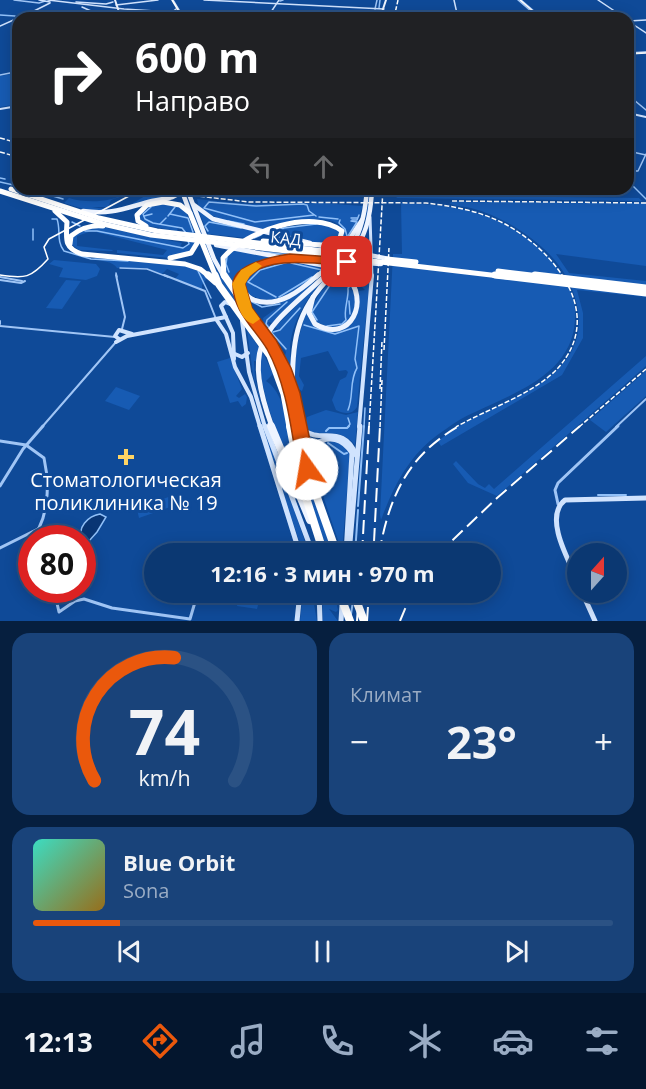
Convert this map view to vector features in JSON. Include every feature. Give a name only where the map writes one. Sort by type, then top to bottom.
[{"type":"highway","name":"КАД","points":[[19,195],[117,223],[196,239]]},
{"type":"highway","name":"КАД","points":[[19,195],[126,230],[173,238],[646,293]]},
{"type":"highway","points":[[158,231],[142,225],[137,218],[139,212],[147,205],[163,201],[174,203],[190,213],[196,239],[219,285],[233,306],[243,312],[276,352],[292,393],[310,481],[333,543]]},
{"type":"highway","points":[[54,206],[66,219],[66,244],[73,251],[191,265],[203,271],[219,285]]},
{"type":"highway","points":[[196,239],[312,244],[322,245],[340,238],[342,231],[338,225],[323,221],[273,228],[245,240],[226,253],[221,265],[224,277],[278,372],[301,482],[321,543]]},
{"type":"highway","points":[[126,230],[101,226],[84,228],[71,236],[69,243],[74,248],[84,251],[170,258],[191,253],[196,239]]},
{"type":"highway","name":"КАД","points":[[394,262],[646,288]]},
{"type":"highway","points":[[346,603],[350,621]]},
{"type":"highway","points":[[357,603],[364,621]]},
{"type":"main road","points":[[271,12],[280,0]]},
{"type":"main road","points":[[276,5],[383,10],[387,0]]},
{"type":"main road","points":[[39,2],[49,1],[143,12]]},
{"type":"main road","points":[[30,12],[49,1],[85,5]]},
{"type":"main road","points":[[65,3],[107,4],[166,12]]},
{"type":"main road","points":[[65,3],[100,12]]},
{"type":"main road","points":[[85,5],[79,3],[115,5]]},
{"type":"main road","points":[[115,5],[109,12],[93,10],[106,8],[143,12]]},
{"type":"main road","points":[[96,7],[150,12]]},
{"type":"main road","points":[[72,209],[103,214],[119,213],[178,195]]},
{"type":"main road","points":[[185,195],[190,213]]},
{"type":"main road","points":[[187,195],[194,205],[214,259],[224,277]]},
{"type":"main road","points":[[292,393],[294,343],[301,317],[313,297],[358,247],[365,235],[369,195]]},
{"type":"main road","points":[[194,205],[209,218],[394,262]]},
{"type":"main road","points":[[322,245],[340,244],[349,240],[367,217]]},
{"type":"main road","points":[[287,484],[258,376],[257,361],[261,345],[274,326],[345,255],[359,235],[367,217]]},
{"type":"main road","points":[[348,543],[373,261],[367,217]]},
{"type":"main road","points":[[196,239],[330,267],[350,277],[357,291],[353,319],[345,327],[333,330],[322,328],[311,320],[309,313],[313,297]]},
{"type":"main road","points":[[261,264],[245,275],[243,288],[253,299],[272,302],[293,293],[345,255]]},
{"type":"main road","points":[[309,543],[250,373],[239,284],[245,273],[273,260],[290,258],[394,262]]},
{"type":"main road","points":[[233,306],[227,302],[220,306],[233,333],[234,362]]},
{"type":"main road","points":[[117,338],[128,334],[138,335],[226,317]]},
{"type":"main road","points":[[216,319],[226,334],[234,362],[251,397],[297,543]]},
{"type":"main road","points":[[117,338],[122,329],[128,334]]},
{"type":"main road","points":[[226,334],[233,333]]},
{"type":"main road","points":[[235,354],[242,357],[248,353]]},
{"type":"main road","points":[[297,424],[304,433],[310,435],[334,435],[345,439],[355,451],[356,464]]},
{"type":"main road","points":[[272,425],[300,500],[321,543]]},
{"type":"main road","points":[[310,481],[308,456],[315,444],[322,439],[332,438],[346,443],[353,459],[348,543]]},
{"type":"main road","points":[[567,553],[557,527],[555,513],[558,504],[566,501],[646,498]]},
{"type":"main road","points":[[297,621],[299,603]]},
{"type":"main road","points":[[319,603],[320,621]]},
{"type":"main road","points":[[343,603],[343,621]]},
{"type":"main road","points":[[587,603],[595,621]]},
{"type":"street","points":[[14,0],[39,2]]},
{"type":"street","points":[[115,5],[158,0]]},
{"type":"street","points":[[204,0],[276,5]]},
{"type":"street","points":[[375,9],[377,0]]},
{"type":"street","points":[[518,0],[532,12]]},
{"type":"street","points":[[521,0],[535,12]]},
{"type":"street","points":[[597,0],[615,12]]},
{"type":"street","points":[[85,5],[96,7]]},
{"type":"street","points":[[634,99],[646,109]]},
{"type":"street","points":[[634,170],[639,170],[646,155]]},
{"type":"street","points":[[120,268],[147,269],[206,291],[216,319]]},
{"type":"street","points":[[116,273],[125,317],[122,329]]},
{"type":"street","points":[[0,279],[25,282],[21,283],[0,279]]},
{"type":"street","points":[[0,323],[117,338],[26,445],[0,486]]},
{"type":"street","points":[[558,504],[555,490],[558,483],[646,399]]},
{"type":"street","points":[[0,441],[26,445],[42,455],[46,465],[45,498],[40,525]]},
{"type":"street","points":[[0,548],[18,539]]},
{"type":"street","points":[[57,603],[59,612],[76,603]]},
{"type":"street","points":[[96,603],[112,608],[190,619],[195,603]]},
{"type":"shaded area","points":[[11,74],[12,105],[0,107],[0,76]]},
{"type":"shaded area","points":[[128,195],[111,200],[108,207],[92,207],[111,210],[94,212],[64,203],[69,198],[83,201],[113,199]]},
{"type":"shaded area","points":[[140,195],[159,197],[176,196],[125,208],[145,196]]},
{"type":"shaded area","points":[[186,195],[217,271],[278,360],[288,390],[307,480],[329,543],[325,543],[306,488],[283,382],[272,355],[218,277]]},
{"type":"shaded area","points":[[368,195],[369,195],[368,211],[365,224]]},
{"type":"shaded area","points":[[400,195],[414,197],[416,195],[552,195],[556,197],[639,198],[642,201],[396,198]]},
{"type":"shaded area","points":[[197,199],[247,204],[322,203],[363,206],[353,231],[341,243],[342,228],[335,222],[315,220],[270,230],[253,229],[206,212],[199,208]]},
{"type":"shaded area","points":[[455,201],[646,203],[646,266],[556,254],[569,273],[646,281],[646,297],[577,290],[583,313],[583,338],[562,375],[441,446],[438,441],[457,427],[544,381],[560,367],[572,350],[578,330],[574,293],[564,273],[550,255],[512,225],[485,212],[449,203]]},
{"type":"shaded area","points":[[165,202],[185,209],[197,240],[192,251],[169,258],[117,253],[117,250],[163,255],[167,250],[92,231],[77,236],[77,246],[113,250],[79,250],[71,244],[75,233],[97,226],[182,243],[180,247],[186,246],[188,244],[183,229],[178,228],[177,231],[149,226],[138,217],[145,207]]},
{"type":"shaded area","points":[[401,203],[462,210],[500,222],[518,232],[535,244],[561,272],[572,295],[575,320],[571,340],[562,357],[549,371],[515,393],[461,419],[422,448],[401,477],[381,520],[393,254],[402,254]]},
{"type":"shaded area","points":[[199,212],[215,221],[235,226],[235,228],[250,229],[256,234],[247,238],[208,234]]},
{"type":"shaded area","points":[[324,222],[339,227],[339,238],[321,244],[266,231]]},
{"type":"shaded area","points":[[365,225],[357,243],[353,248]]},
{"type":"shaded area","points":[[231,249],[280,258],[258,264],[245,272],[237,284],[237,292],[224,266]]},
{"type":"shaded area","points":[[350,252],[324,279],[302,309],[291,339],[289,369],[284,359],[286,352],[264,325],[263,318],[281,305],[280,301],[314,282],[272,323],[268,322],[273,331],[278,330],[275,327]]},
{"type":"shaded area","points":[[96,256],[169,262],[196,270],[208,277],[202,289],[175,279],[179,274],[167,269],[162,274],[145,268],[117,268],[110,263],[94,259]]},
{"type":"shaded area","points":[[281,259],[331,262],[301,286],[279,298],[268,300],[257,298],[245,291],[247,276],[253,270]]},
{"type":"shaded area","points":[[54,260],[96,264],[100,269],[97,276],[86,280],[59,277],[63,268],[49,264]]},
{"type":"shaded area","points":[[347,264],[371,266],[357,407],[348,413],[336,410],[332,400],[340,380],[346,377],[348,372],[339,371],[328,351],[301,358],[299,376],[304,385],[302,391],[295,387],[297,348],[307,310],[309,319],[325,330],[346,325],[330,328],[315,321],[310,310],[320,293]],"holes":[[[361,286],[365,290],[359,291],[356,317],[346,325],[355,309],[356,291],[350,290]]]},
{"type":"shaded area","points":[[66,280],[81,281],[62,309],[46,308]]},
{"type":"shaded area","points":[[247,330],[264,355],[273,374],[266,381],[274,388],[284,410],[295,473],[268,404],[260,362],[254,361],[255,378],[264,414],[253,375]]},
{"type":"shaded area","points":[[646,356],[646,366],[497,496],[468,483],[453,464],[456,461],[478,484],[485,488],[489,484],[494,489]]},
{"type":"shaded area","points":[[230,358],[242,389],[236,396],[239,398],[245,394],[247,397],[246,404],[242,407],[238,401],[230,403],[217,362]]},
{"type":"shaded area","points":[[646,371],[646,396],[606,432],[590,420]]},
{"type":"shaded area","points":[[251,386],[306,543],[300,543]]},
{"type":"shaded area","points":[[116,387],[140,396],[129,410],[105,401]]},
{"type":"shaded area","points":[[326,410],[346,415],[358,412],[355,445],[342,435],[311,432],[304,428],[307,417]]},
{"type":"shaded area","points":[[338,441],[350,454],[343,543],[339,543],[311,460],[317,447]]},
{"type":"shaded area","points":[[171,496],[173,506],[139,518],[137,509]]},
{"type":"shaded area","points":[[100,514],[106,517],[96,533],[96,525],[83,525],[91,517]]},
{"type":"shaded area","points":[[238,603],[258,603],[257,609],[237,606]]},
{"type":"shaded area","points":[[302,603],[314,603],[317,621],[300,621]]},
{"type":"shaded area","points":[[322,603],[336,603],[338,610],[336,612],[329,609],[338,621],[323,621]]},
{"type":"waterway","points":[[379,8],[380,0]]},
{"type":"waterway","points":[[0,15],[12,16]]},
{"type":"waterway","points":[[0,178],[5,179]]},
{"type":"waterway","points":[[0,182],[12,185]]},
{"type":"waterway","points":[[634,187],[646,199]]},
{"type":"waterway","points":[[49,195],[63,199]]},
{"type":"waterway","points":[[314,215],[255,222],[204,208],[209,202],[256,206],[303,204],[307,205],[309,211],[316,216]]},
{"type":"waterway","points":[[151,207],[143,214],[145,219],[153,223],[182,228],[186,233]]},
{"type":"waterway","points":[[168,216],[175,207]]},
{"type":"waterway","points":[[144,216],[152,214]]},
{"type":"waterway","points":[[170,214],[188,218],[193,232]]},
{"type":"waterway","points":[[352,220],[357,220],[359,215]]},
{"type":"waterway","points":[[319,217],[338,219]]},
{"type":"waterway","points":[[160,224],[166,218]]},
{"type":"waterway","points":[[351,218],[357,218]]},
{"type":"waterway","points":[[52,219],[57,219],[60,243],[64,251],[91,259],[128,261]]},
{"type":"waterway","points":[[340,220],[339,223],[345,229],[347,236],[343,240]]},
{"type":"waterway","points":[[228,221],[244,224]]},
{"type":"waterway","points":[[348,236],[357,222],[351,221]]},
{"type":"waterway","points":[[72,222],[80,226]]},
{"type":"waterway","points":[[208,231],[205,226],[209,222],[241,228]]},
{"type":"waterway","points":[[273,232],[284,228],[316,224]]},
{"type":"waterway","points":[[33,229],[33,240]]},
{"type":"waterway","points":[[85,231],[97,231],[183,248],[189,244],[188,240]]},
{"type":"waterway","points":[[254,238],[261,235]]},
{"type":"waterway","points":[[344,249],[349,243]]},
{"type":"waterway","points":[[262,252],[290,255],[288,262],[260,270],[248,282],[276,297]]},
{"type":"waterway","points":[[227,257],[226,264],[229,272]]},
{"type":"waterway","points":[[291,263],[322,270]]},
{"type":"waterway","points":[[198,271],[211,298]]},
{"type":"waterway","points":[[279,297],[312,277]]},
{"type":"waterway","points":[[317,320],[312,312],[334,279],[342,279]]},
{"type":"waterway","points":[[352,280],[367,281],[355,284]]},
{"type":"waterway","points":[[327,326],[342,324],[346,320],[348,288],[351,285]]},
{"type":"waterway","points":[[247,299],[262,307],[280,304]]},
{"type":"waterway","points":[[349,301],[350,314]]},
{"type":"waterway","points":[[270,329],[266,324],[267,320],[287,302]]},
{"type":"waterway","points":[[273,332],[280,330],[300,308]]},
{"type":"waterway","points":[[304,325],[335,334],[359,326],[355,359],[357,368],[353,378],[348,410]]},
{"type":"waterway","points":[[271,332],[286,349]]},
{"type":"waterway","points":[[364,427],[365,408]]},
{"type":"waterway","points":[[348,418],[350,424],[348,427]]},
{"type":"waterway","points":[[358,506],[364,426]]},
{"type":"waterway","points":[[326,431],[329,428],[348,427]]},
{"type":"waterway","points":[[328,443],[344,454],[347,453]]},
{"type":"waterway","points":[[598,495],[626,495]]},
{"type":"waterway","points":[[356,543],[358,510]]},
{"type":"waterway","points":[[351,614],[353,603]]},
{"type":"tram line","points":[[172,0],[178,10],[175,12]]},
{"type":"tram line","points":[[520,0],[534,12]]},
{"type":"tram line","points":[[634,54],[646,53]]},
{"type":"tram line","points":[[0,275],[22,277],[37,270],[48,259],[44,247],[49,239],[131,195]]},
{"type":"railway","points":[[395,12],[398,0]]},
{"type":"railway","points":[[0,138],[12,141]]},
{"type":"railway","points":[[0,152],[12,155]]},
{"type":"railway","points":[[189,195],[249,202],[382,203]]},
{"type":"railway","points":[[382,203],[383,195]]},
{"type":"railway","points":[[452,201],[646,203]]},
{"type":"railway","points":[[369,427],[382,203]]},
{"type":"railway","points":[[382,203],[426,203],[456,208],[476,212],[505,224],[541,250],[556,267],[568,286],[576,306],[577,327],[572,347],[558,368],[536,386],[456,427]]},
{"type":"railway","points":[[384,350],[389,248]]},
{"type":"railway","points":[[380,389],[382,341]]},
{"type":"railway","points":[[579,427],[646,369]]},
{"type":"railway","points":[[380,427],[382,380]]},
{"type":"railway","points":[[363,543],[369,426]]},
{"type":"railway","points":[[374,542],[380,426]]},
{"type":"railway","points":[[381,543],[388,514],[403,480],[426,451],[459,426]]},
{"type":"railway","points":[[450,543],[497,498],[580,426]]},
{"type":"railway","points":[[357,621],[358,603]]},
{"type":"railway","points":[[367,621],[368,603]]},
{"type":"railway","points":[[400,621],[407,603]]},
{"type":"slow traffic","points":[[253,319],[246,310],[239,284],[241,277],[256,266]]},
{"type":"place","name":"Стоматологическая поликлиника № 19","points":[[126,457]]},
{"type":"route","points":[[307,469],[292,393],[284,368],[271,344],[246,310],[239,284],[241,277],[249,270],[275,260],[290,258],[347,262]]}]
